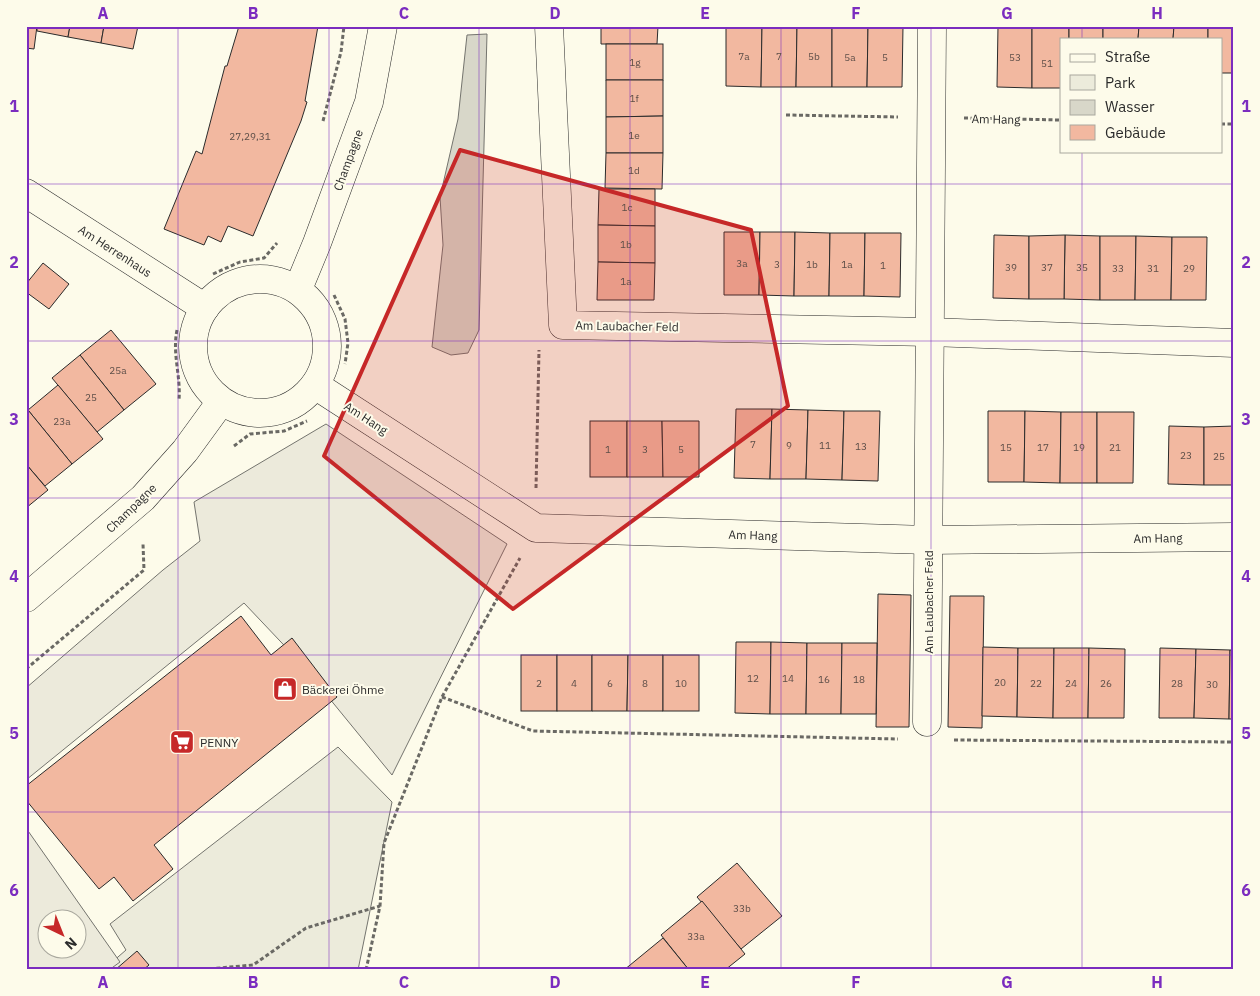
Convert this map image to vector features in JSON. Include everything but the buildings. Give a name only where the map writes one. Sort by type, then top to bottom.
[{"type":"street","name":"Champagne","points":[[298,289],[369,102],[383,26]]},
{"type":"street","name":"Am Laubacher Feld","points":[[549,26],[563,325],[930,332]]},
{"type":"street","name":"Am Laubacher Feld","points":[[927,722],[932,26]]},
{"type":"street","name":"Am Herrenhaus","points":[[26,193],[205,308]]},
{"type":"street","points":[[255,279],[276,279],[298,289],[315,306],[328,332],[324,391],[305,397],[288,408],[262,414],[240,412],[220,403],[206,389],[197,374],[193,332],[205,308],[220,292],[255,279]]},
{"type":"street","points":[[930,332],[1234,343]]},
{"type":"street","name":"Am Hang","points":[[324,391],[536,528],[928,540],[1234,537]]},
{"type":"street","name":"Champagne","points":[[26,598],[143,498],[185,451],[220,403]]},
{"type":"path","points":[[786,115],[932,118]]},
{"type":"path","name":"Am Hang","points":[[932,118],[1060,120]]},
{"type":"path","points":[[231,448],[250,434],[284,431],[310,420],[324,391],[344,372],[348,343],[345,319],[334,297],[335,290]]},
{"type":"path","points":[[26,669],[144,570],[143,537]]},
{"type":"path","points":[[442,697],[533,731],[900,739]]},
{"type":"path","points":[[949,740],[1234,742]]},
{"type":"path","points":[[197,970],[253,965],[306,928],[380,906]]},
{"type":"highlighted area","points":[[460,150],[751,230],[788,406],[513,609],[324,456]]},
{"type":"green space","points":[[338,747],[392,802],[358,970],[103,970],[126,950],[110,924]]},
{"type":"shaded area","points":[[326,424],[507,544],[392,775],[298,660],[244,603],[26,780],[26,688],[163,570],[200,541],[194,502]]},
{"type":"shaded area","points":[[26,828],[82,908],[38,908],[38,958],[88,958],[88,916],[120,962],[109,970],[26,970]]},
{"type":"water","points":[[487,34],[479,330],[468,353],[451,355],[432,347],[443,245],[440,197],[458,119],[467,35]]},
{"type":"place","name":"Bäckerei Öhme","points":[[285,689]]},
{"type":"place","name":"PENNY","points":[[182,742]]}]
